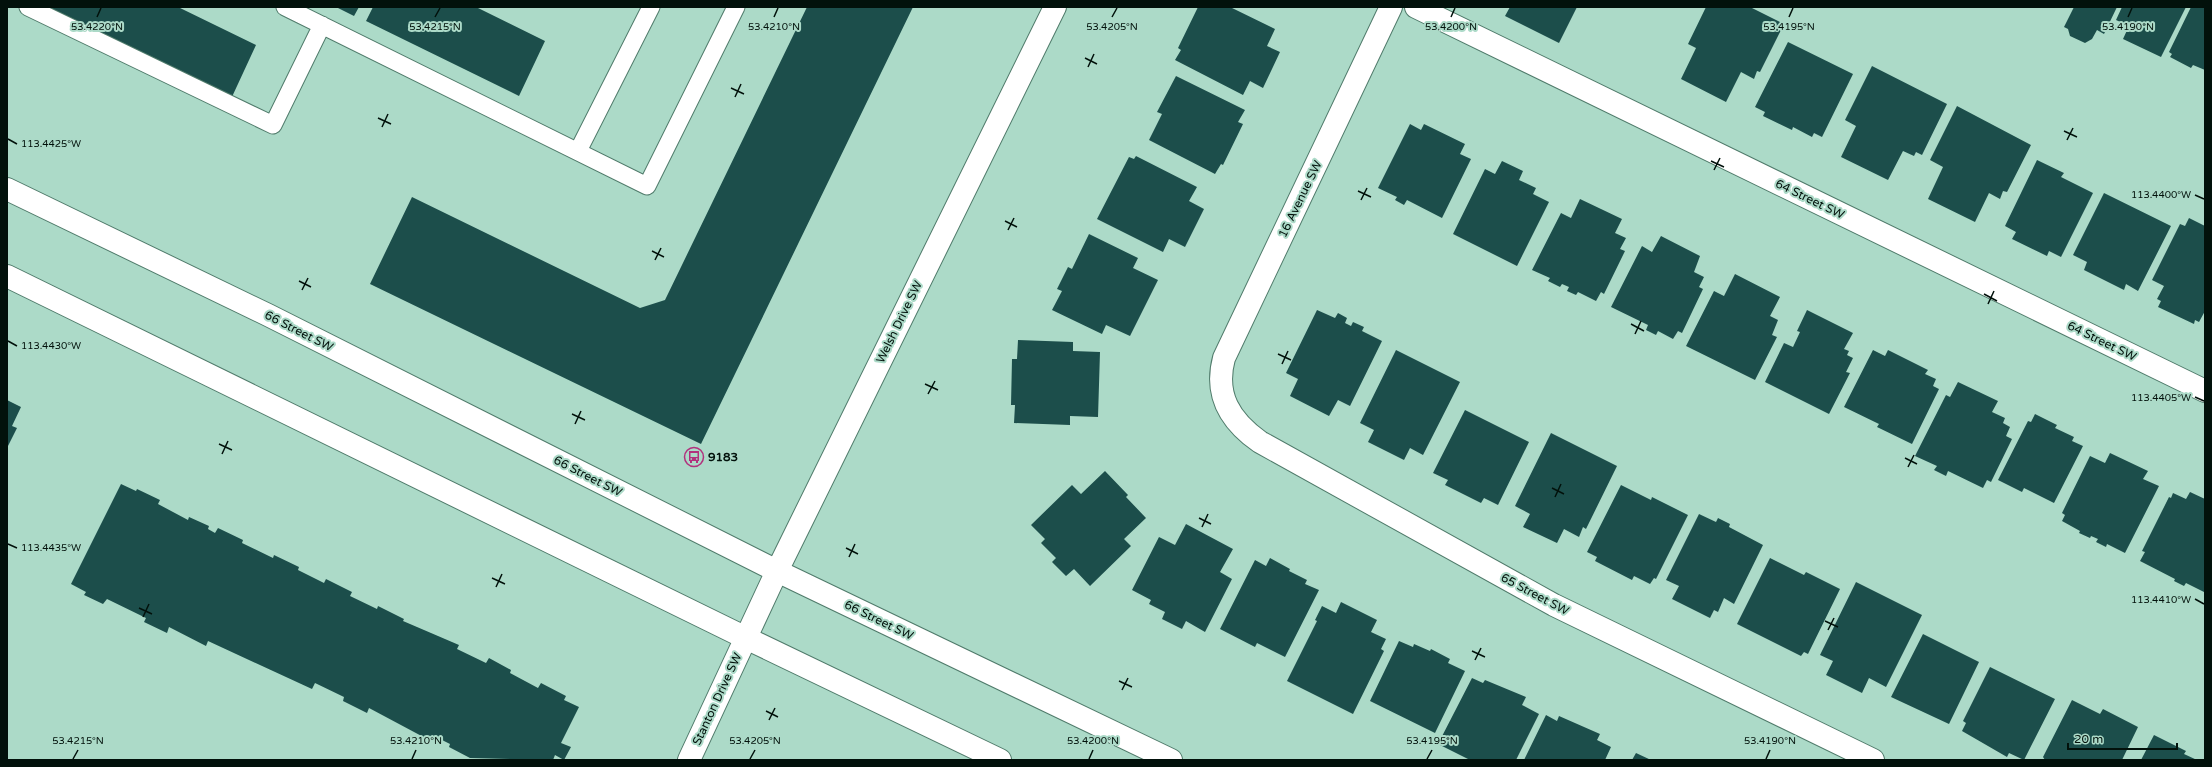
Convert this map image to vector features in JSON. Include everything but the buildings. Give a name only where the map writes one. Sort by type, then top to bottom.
[{"type":"street","name":"Welsh Drive SW","points":[[746,638],[777,571],[1055,7]]},
{"type":"street","name":"16 Avenue SW","points":[[1222,394],[1220,382],[1224,358],[1391,7]]},
{"type":"street","name":"64 Street SW","points":[[1416,7],[2205,391]]},
{"type":"street","name":"66 Street SW","points":[[7,189],[268,315],[777,571],[1171,760]]},
{"type":"street","points":[[7,276],[746,638],[1000,760]]},
{"type":"street","name":"65 Street SW","points":[[1222,394],[1235,420],[1246,432],[1260,442],[1554,605],[1873,760]]},
{"type":"street","name":"Stanton Drive SW","points":[[689,760],[746,638]]},
{"type":"lane","points":[[28,7],[273,125],[322,26]]},
{"type":"lane","points":[[285,7],[647,186],[736,7]]},
{"type":"lane","points":[[578,151],[651,7]]},
{"type":"place","name":"9183","points":[[694,457]]}]
